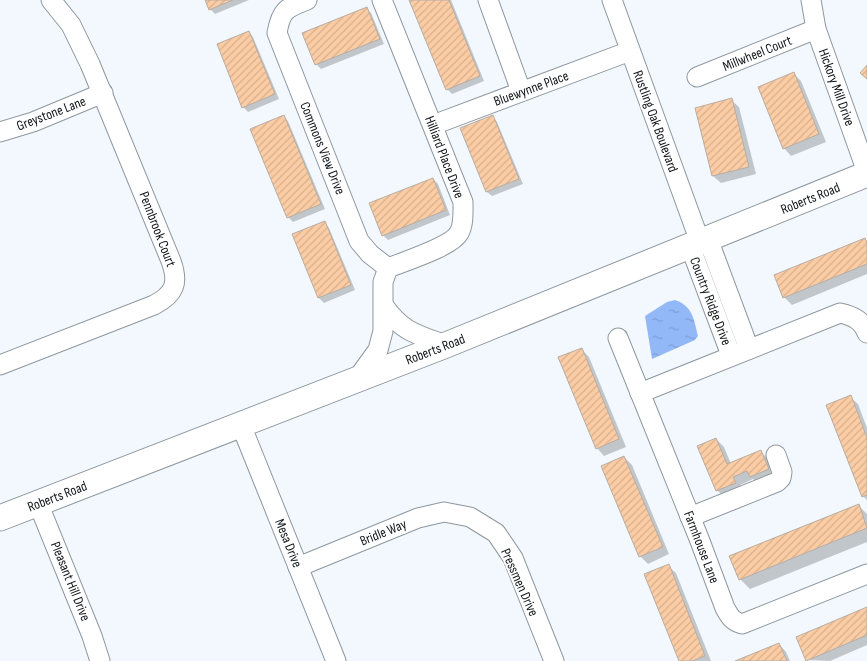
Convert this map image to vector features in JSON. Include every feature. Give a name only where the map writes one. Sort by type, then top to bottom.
[{"type":"main road","name":"Roberts Road","points":[[0,518],[446,345],[867,173]]},
{"type":"street","name":"Pennbrook Court","points":[[0,365],[154,305],[166,298],[174,287],[176,274],[103,93],[71,25],[51,0]]},
{"type":"street","name":"Commons View Drive","points":[[307,0],[289,7],[280,18],[277,33],[359,241],[370,254],[388,268]]},
{"type":"street","name":"Hilliard Place Drive","points":[[382,0],[463,202],[463,220],[458,234],[445,245],[388,268]]},
{"type":"street","points":[[488,0],[521,91]]},
{"type":"street","name":"Rustling Oak Boulevard","points":[[612,0],[699,242]]},
{"type":"street","name":"Hickory Mill Drive","points":[[811,0],[816,30],[867,173]]},
{"type":"street","name":"Millwheel Court","points":[[698,77],[816,30]]},
{"type":"street","name":"Bluewynne Place","points":[[433,125],[630,51]]},
{"type":"street","name":"Greystone Lane","points":[[0,132],[33,122],[103,93]]},
{"type":"street","name":"Country Ridge Drive","points":[[699,242],[749,349]]},
{"type":"street","name":"Country Ridge Drive","points":[[699,242],[731,356]]},
{"type":"street","points":[[357,379],[378,350],[383,331],[383,282],[388,268]]},
{"type":"street","points":[[384,306],[392,318],[401,326],[416,334],[446,345]]},
{"type":"street","name":"Country Ridge Drive","points":[[640,392],[840,313],[853,316],[864,325],[867,333]]},
{"type":"street","name":"Farmhouse Lane","points":[[618,338],[725,608],[731,618],[742,624],[867,574]]},
{"type":"street","name":"Mesa Drive","points":[[241,425],[336,661]]},
{"type":"street","points":[[690,517],[777,482],[781,478],[782,472],[776,455]]},
{"type":"street","name":"Pleasant Hill Drive","points":[[38,503],[92,636],[100,661]]},
{"type":"street","name":"Bridle Way","points":[[298,566],[418,518],[444,512],[470,517]]},
{"type":"street","name":"Pressmen Drive","points":[[470,517],[496,533],[513,558],[554,661]]},
{"type":"water","points":[[675,300],[686,306],[692,314],[698,336],[695,340],[652,359],[645,316],[667,302]]},
{"type":"building","points":[[205,0],[233,0],[209,10]]},
{"type":"building","points":[[409,0],[449,0],[480,76],[446,90]]},
{"type":"building","points":[[367,7],[380,39],[315,65],[302,33]]},
{"type":"building","points":[[249,31],[275,94],[242,108],[217,44]]},
{"type":"building","points":[[867,65],[867,79],[860,73]]},
{"type":"building","points":[[794,72],[819,134],[783,149],[758,87]]},
{"type":"building","points":[[732,98],[749,167],[712,176],[695,108]]},
{"type":"building","points":[[284,115],[321,204],[287,218],[250,129]]},
{"type":"building","points":[[493,115],[519,179],[486,192],[460,128]]},
{"type":"building","points":[[433,178],[446,210],[382,236],[369,203]]},
{"type":"building","points":[[325,221],[351,285],[318,298],[292,234]]},
{"type":"building","points":[[865,238],[867,243],[867,264],[783,298],[774,275]]},
{"type":"building","points":[[582,348],[619,439],[596,449],[558,357]]},
{"type":"building","points":[[851,395],[867,438],[867,495],[862,497],[826,405]]},
{"type":"building","points":[[716,438],[727,464],[761,450],[769,469],[750,477],[747,471],[733,477],[736,483],[716,491],[697,446]]},
{"type":"building","points":[[624,456],[663,547],[639,557],[601,466]]},
{"type":"building","points":[[859,504],[867,528],[739,580],[729,556]]},
{"type":"building","points":[[669,564],[705,656],[692,661],[679,661],[644,574]]},
{"type":"building","points":[[867,607],[867,635],[806,661],[796,637]]},
{"type":"building","points":[[779,643],[787,661],[735,661]]}]
